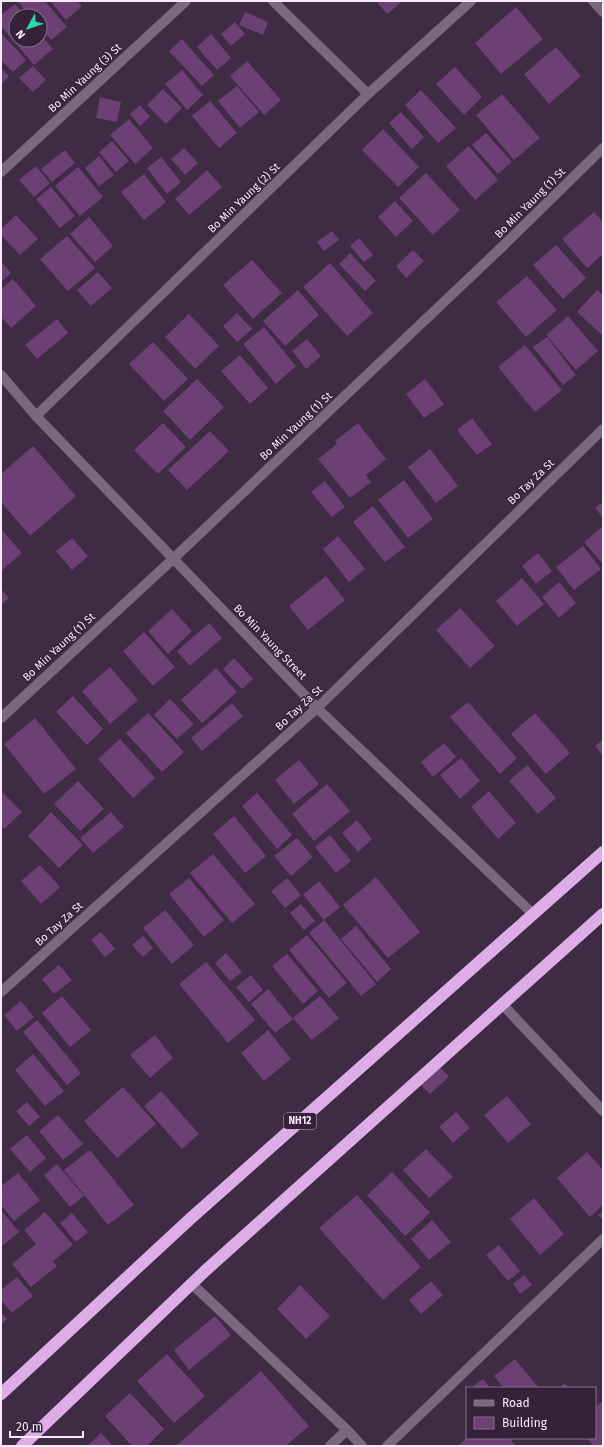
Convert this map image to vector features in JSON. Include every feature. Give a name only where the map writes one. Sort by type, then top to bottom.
[{"type":"highway","name":"NH12","points":[[1,1394],[190,1219],[603,852]]},
{"type":"highway","points":[[22,1446],[192,1284],[603,914]]},
{"type":"street","name":"Bo Min Yaung (3) St","points":[[1,172],[186,1]]},
{"type":"street","points":[[273,1],[368,94]]},
{"type":"street","name":"Bo Min Yaung (2) St","points":[[36,416],[368,94],[471,1]]},
{"type":"street","points":[[593,1],[603,12]]},
{"type":"street","name":"Bo Min Yaung (1) St","points":[[1,718],[173,559],[503,246],[603,148]]},
{"type":"street","name":"Bo Min Yaung Street","points":[[1,375],[36,416],[317,708],[533,914]]},
{"type":"street","name":"Bo Tay Za St","points":[[1,992],[317,708],[603,429]]},
{"type":"street","points":[[502,1004],[603,1111]]},
{"type":"street","points":[[387,1446],[603,1239]]},
{"type":"street","points":[[192,1284],[347,1430],[362,1446]]},
{"type":"street","points":[[330,1446],[347,1430]]},
{"type":"building","points":[[17,1],[45,1],[67,27],[51,40],[48,37],[48,8],[23,8]]},
{"type":"building","points":[[50,1],[77,1],[82,6],[66,20]]},
{"type":"building","points":[[376,1],[403,1],[387,14]]},
{"type":"building","points":[[15,4],[18,8],[10,8]]},
{"type":"building","points":[[516,7],[543,39],[501,74],[475,43]]},
{"type":"building","points":[[8,10],[8,34],[1,26],[1,15]]},
{"type":"building","points":[[245,12],[268,22],[263,35],[239,25]]},
{"type":"building","points":[[235,22],[245,34],[231,46],[221,34]]},
{"type":"building","points":[[1,33],[8,41],[8,48],[15,48],[26,60],[13,72],[1,60]]},
{"type":"building","points":[[211,34],[231,58],[217,70],[197,47]]},
{"type":"building","points":[[182,39],[214,75],[202,86],[169,51]]},
{"type":"building","points":[[48,43],[53,49],[34,65],[20,48],[48,48]]},
{"type":"building","points":[[556,47],[581,76],[549,104],[524,74]]},
{"type":"building","points":[[247,61],[281,100],[264,115],[230,76]]},
{"type":"building","points":[[33,66],[46,80],[33,92],[19,78]]},
{"type":"building","points":[[455,67],[482,97],[464,115],[436,84]]},
{"type":"building","points":[[1,68],[9,77],[1,84]]},
{"type":"building","points":[[182,70],[203,95],[187,110],[165,84]]},
{"type":"building","points":[[237,86],[259,112],[240,128],[218,101]]},
{"type":"building","points":[[163,89],[182,108],[166,124],[147,105]]},
{"type":"building","points":[[421,90],[456,128],[438,143],[405,105]]},
{"type":"building","points":[[502,94],[540,138],[514,160],[476,115]]},
{"type":"building","points":[[100,97],[121,102],[117,122],[96,118]]},
{"type":"building","points":[[210,101],[237,133],[219,148],[192,116]]},
{"type":"building","points":[[140,105],[150,117],[140,126],[130,114]]},
{"type":"building","points":[[401,112],[424,137],[412,149],[389,123]]},
{"type":"building","points":[[129,119],[153,148],[135,164],[110,135]]},
{"type":"building","points":[[383,129],[419,167],[398,187],[362,150]]},
{"type":"building","points":[[486,133],[512,162],[498,174],[472,145]]},
{"type":"building","points":[[112,141],[129,161],[116,172],[99,152]]},
{"type":"building","points":[[469,146],[498,180],[475,200],[446,166]]},
{"type":"building","points":[[184,148],[198,163],[185,175],[171,159]]},
{"type":"building","points":[[65,150],[75,163],[52,182],[41,169]]},
{"type":"building","points":[[99,156],[114,175],[99,186],[85,168]]},
{"type":"building","points":[[161,157],[181,182],[167,194],[147,168]]},
{"type":"building","points":[[36,166],[50,183],[34,197],[19,180]]},
{"type":"building","points":[[78,167],[103,197],[80,216],[55,186]]},
{"type":"building","points":[[207,170],[222,187],[189,215],[175,199]]},
{"type":"building","points":[[426,173],[460,210],[433,235],[399,198]]},
{"type":"building","points":[[144,174],[166,202],[144,220],[121,192]]},
{"type":"building","points":[[51,187],[75,216],[60,228],[36,199]]},
{"type":"building","points":[[395,201],[413,221],[396,237],[378,217]]},
{"type":"building","points":[[594,212],[603,222],[603,254],[587,268],[562,239]]},
{"type":"building","points":[[16,215],[38,239],[20,255],[1,235],[1,229]]},
{"type":"building","points":[[89,217],[113,246],[95,262],[70,234]]},
{"type":"building","points":[[332,231],[339,240],[324,251],[317,242]]},
{"type":"building","points":[[67,236],[95,268],[68,291],[40,259]]},
{"type":"building","points":[[359,238],[373,255],[364,262],[350,246]]},
{"type":"building","points":[[556,245],[586,278],[563,299],[533,265]]},
{"type":"building","points":[[413,250],[424,261],[406,278],[396,266]]},
{"type":"building","points":[[350,253],[376,281],[365,291],[339,264]]},
{"type":"building","points":[[252,260],[282,293],[253,319],[223,285]]},
{"type":"building","points":[[1,262],[11,273],[1,282]]},
{"type":"building","points":[[330,263],[373,313],[347,336],[303,287]]},
{"type":"building","points":[[98,272],[112,288],[91,306],[77,290]]},
{"type":"building","points":[[527,276],[557,310],[526,337],[496,302]]},
{"type":"building","points":[[13,279],[36,306],[11,328],[1,317],[1,289]]},
{"type":"building","points":[[298,290],[319,315],[285,346],[263,321]]},
{"type":"building","points":[[597,290],[603,295],[603,336],[577,312]]},
{"type":"building","points":[[237,313],[252,329],[237,342],[223,326]]},
{"type":"building","points":[[189,314],[219,346],[195,369],[165,337]]},
{"type":"building","points":[[568,316],[598,351],[576,370],[546,335]]},
{"type":"building","points":[[57,319],[68,333],[37,359],[25,345]]},
{"type":"building","points":[[264,327],[296,366],[276,384],[243,344]]},
{"type":"building","points":[[547,337],[576,375],[563,385],[533,347]]},
{"type":"building","points":[[307,339],[321,356],[306,369],[292,351]]},
{"type":"building","points":[[153,342],[188,379],[164,401],[129,364]]},
{"type":"building","points":[[525,345],[562,390],[535,412],[498,367]]},
{"type":"building","points":[[240,355],[268,388],[250,404],[221,371]]},
{"type":"building","points":[[197,379],[224,407],[190,440],[163,411]]},
{"type":"building","points":[[425,379],[444,404],[424,418],[406,394]]},
{"type":"building","points":[[472,418],[492,444],[477,455],[457,430]]},
{"type":"building","points":[[163,423],[186,447],[158,474],[134,450]]},
{"type":"building","points":[[358,423],[386,459],[366,475],[371,482],[350,498],[318,459],[337,444],[335,441]]},
{"type":"building","points":[[210,431],[229,451],[187,490],[168,470]]},
{"type":"building","points":[[33,446],[76,496],[30,536],[1,502],[1,474]]},
{"type":"building","points":[[430,449],[458,486],[436,503],[408,467]]},
{"type":"building","points":[[404,480],[433,519],[408,538],[378,500]]},
{"type":"building","points":[[325,481],[345,507],[332,517],[311,492]]},
{"type":"building","points":[[603,502],[603,518],[595,508]]},
{"type":"building","points":[[373,506],[405,547],[385,562],[353,522]]},
{"type":"building","points":[[603,526],[603,564],[584,542]]},
{"type":"building","points":[[1,529],[22,553],[1,571]]},
{"type":"building","points":[[338,536],[365,569],[349,582],[323,549]]},
{"type":"building","points":[[72,538],[88,556],[72,570],[56,551]]},
{"type":"building","points":[[583,546],[601,569],[574,590],[556,567]]},
{"type":"building","points":[[538,553],[552,571],[536,584],[522,566]]},
{"type":"building","points":[[326,576],[345,600],[308,630],[289,606]]},
{"type":"building","points":[[522,578],[544,604],[517,626],[496,601]]},
{"type":"building","points":[[559,582],[576,603],[559,618],[542,597]]},
{"type":"building","points":[[1,589],[9,598],[1,605]]},
{"type":"building","points":[[460,608],[495,646],[470,668],[436,630]]},
{"type":"building","points":[[172,609],[192,631],[168,654],[148,631]]},
{"type":"building","points":[[209,623],[222,638],[190,666],[177,651]]},
{"type":"building","points":[[144,632],[175,667],[153,686],[123,651]]},
{"type":"building","points":[[234,658],[253,679],[242,689],[223,669]]},
{"type":"building","points":[[110,667],[138,700],[110,724],[82,691]]},
{"type":"building","points":[[216,668],[237,692],[202,723],[181,700]]},
{"type":"building","points":[[73,696],[103,729],[87,745],[56,712]]},
{"type":"building","points":[[170,699],[194,724],[177,739],[154,715]]},
{"type":"building","points":[[468,702],[517,758],[500,774],[450,717]]},
{"type":"building","points":[[232,703],[243,716],[202,751],[191,738]]},
{"type":"building","points":[[148,713],[184,752],[162,772],[126,733]]},
{"type":"building","points":[[535,713],[570,753],[546,774],[511,734]]},
{"type":"building","points":[[35,718],[76,769],[44,794],[4,744]]},
{"type":"building","points":[[120,739],[155,778],[133,798],[98,759]]},
{"type":"building","points":[[603,739],[603,756],[595,746]]},
{"type":"building","points":[[444,743],[456,757],[433,777],[421,762]]},
{"type":"building","points":[[461,758],[480,781],[460,799],[440,775]]},
{"type":"building","points":[[299,760],[319,784],[294,804],[275,780]]},
{"type":"building","points":[[527,765],[556,798],[538,814],[509,781]]},
{"type":"building","points":[[78,781],[104,809],[80,831],[54,804]]},
{"type":"building","points":[[327,784],[350,811],[314,841],[292,814]]},
{"type":"building","points":[[1,791],[22,812],[4,829],[1,826]]},
{"type":"building","points":[[489,791],[516,823],[498,839],[471,807]]},
{"type":"building","points":[[257,793],[292,835],[277,849],[242,806]]},
{"type":"building","points":[[51,812],[83,845],[59,868],[28,836]]},
{"type":"building","points":[[111,812],[124,827],[93,853],[80,838]]},
{"type":"building","points":[[234,816],[266,856],[245,873],[213,834]]},
{"type":"building","points":[[357,820],[372,839],[358,852],[342,833]]},
{"type":"building","points":[[330,835],[351,861],[336,873],[315,847]]},
{"type":"building","points":[[297,838],[313,857],[291,876],[274,856]]},
{"type":"building","points":[[213,854],[255,904],[232,923],[190,873]]},
{"type":"building","points":[[40,865],[60,887],[41,904],[21,881]]},
{"type":"building","points":[[376,877],[420,932],[388,958],[343,905]]},
{"type":"building","points":[[189,878],[224,920],[204,937],[169,894]]},
{"type":"building","points":[[287,878],[301,895],[285,908],[271,891]]},
{"type":"building","points":[[319,881],[340,907],[324,920],[303,895]]},
{"type":"building","points":[[301,904],[315,921],[304,930],[290,913]]},
{"type":"building","points":[[165,910],[194,945],[172,964],[143,928]]},
{"type":"building","points":[[324,920],[376,984],[361,996],[309,933]]},
{"type":"building","points":[[356,926],[391,969],[377,982],[341,939]]},
{"type":"building","points":[[101,932],[115,949],[105,957],[91,940]]},
{"type":"building","points":[[307,935],[347,983],[329,998],[289,950]]},
{"type":"building","points":[[143,936],[153,948],[143,957],[132,945]]},
{"type":"building","points":[[226,953],[242,972],[230,981],[215,963]]},
{"type":"building","points":[[287,954],[318,991],[303,1004],[272,966]]},
{"type":"building","points":[[206,962],[255,1020],[228,1043],[179,984]]},
{"type":"building","points":[[59,965],[72,980],[54,994],[42,979]]},
{"type":"building","points":[[251,975],[263,990],[249,1002],[236,987]]},
{"type":"building","points":[[268,989],[293,1019],[275,1033],[251,1004]]},
{"type":"building","points":[[62,996],[91,1030],[70,1047],[42,1013]]},
{"type":"building","points":[[320,996],[339,1018],[312,1040],[293,1018]]},
{"type":"building","points":[[21,1001],[34,1017],[17,1031],[4,1015]]},
{"type":"building","points":[[37,1020],[81,1073],[67,1085],[23,1032]]},
{"type":"building","points":[[268,1030],[291,1059],[264,1081],[241,1053]]},
{"type":"building","points":[[155,1035],[173,1058],[150,1078],[130,1055]]},
{"type":"building","points":[[33,1054],[64,1091],[45,1106],[15,1070]]},
{"type":"building","points":[[440,1067],[449,1077],[430,1094],[421,1085]]},
{"type":"building","points":[[123,1087],[156,1124],[117,1158],[84,1121]]},
{"type":"building","points":[[161,1091],[199,1134],[182,1149],[144,1106]]},
{"type":"building","points":[[507,1096],[531,1124],[508,1143],[484,1115]]},
{"type":"building","points":[[27,1102],[40,1117],[29,1126],[16,1111]]},
{"type":"building","points":[[456,1112],[470,1128],[453,1143],[439,1127]]},
{"type":"building","points":[[58,1115],[83,1144],[63,1160],[39,1131]]},
{"type":"building","points":[[27,1135],[46,1158],[30,1172],[10,1149]]},
{"type":"building","points":[[426,1149],[453,1177],[429,1198],[403,1170]]},
{"type":"building","points":[[90,1150],[134,1205],[108,1225],[64,1170]]},
{"type":"building","points":[[587,1152],[603,1170],[603,1205],[590,1217],[557,1178]]},
{"type":"building","points":[[57,1164],[84,1196],[70,1207],[44,1175]]},
{"type":"building","points":[[392,1172],[430,1213],[405,1236],[367,1195]]},
{"type":"building","points":[[18,1173],[40,1200],[14,1221],[1,1205],[1,1186]]},
{"type":"building","points":[[357,1195],[421,1267],[383,1300],[319,1228]]},
{"type":"building","points":[[534,1198],[564,1234],[540,1255],[510,1219]]},
{"type":"building","points":[[1,1210],[19,1232],[1,1247]]},
{"type":"building","points":[[603,1211],[603,1220],[598,1215]]},
{"type":"building","points":[[45,1212],[73,1245],[53,1261],[57,1266],[31,1287],[12,1264],[36,1244],[24,1230]]},
{"type":"building","points":[[72,1213],[88,1232],[76,1242],[60,1223]]},
{"type":"building","points":[[432,1220],[451,1242],[429,1260],[411,1239]]},
{"type":"building","points":[[499,1245],[520,1271],[508,1281],[486,1255]]},
{"type":"building","points":[[524,1275],[532,1285],[520,1294],[513,1284]]},
{"type":"building","points":[[17,1277],[33,1296],[12,1313],[1,1300],[1,1290]]},
{"type":"building","points":[[431,1281],[443,1295],[421,1314],[409,1300]]},
{"type":"building","points":[[300,1285],[330,1316],[306,1339],[277,1309]]},
{"type":"building","points":[[1,1312],[7,1319],[1,1325]]},
{"type":"building","points":[[215,1316],[231,1335],[189,1370],[174,1350]]},
{"type":"building","points":[[167,1354],[205,1396],[174,1423],[137,1381]]},
{"type":"building","points":[[515,1359],[538,1387],[503,1387],[494,1376]]},
{"type":"building","points":[[261,1371],[309,1426],[286,1446],[177,1445]]},
{"type":"building","points":[[483,1379],[489,1387],[472,1387]]},
{"type":"building","points":[[565,1383],[568,1387],[560,1387]]},
{"type":"building","points":[[130,1393],[164,1429],[147,1446],[132,1446],[105,1416]]},
{"type":"building","points":[[603,1401],[603,1445],[601,1446],[594,1446],[588,1439],[596,1439],[596,1406]]},
{"type":"building","points":[[101,1433],[113,1446],[87,1446]]},
{"type":"building","points":[[466,1439],[510,1439],[516,1446],[458,1446]]}]
